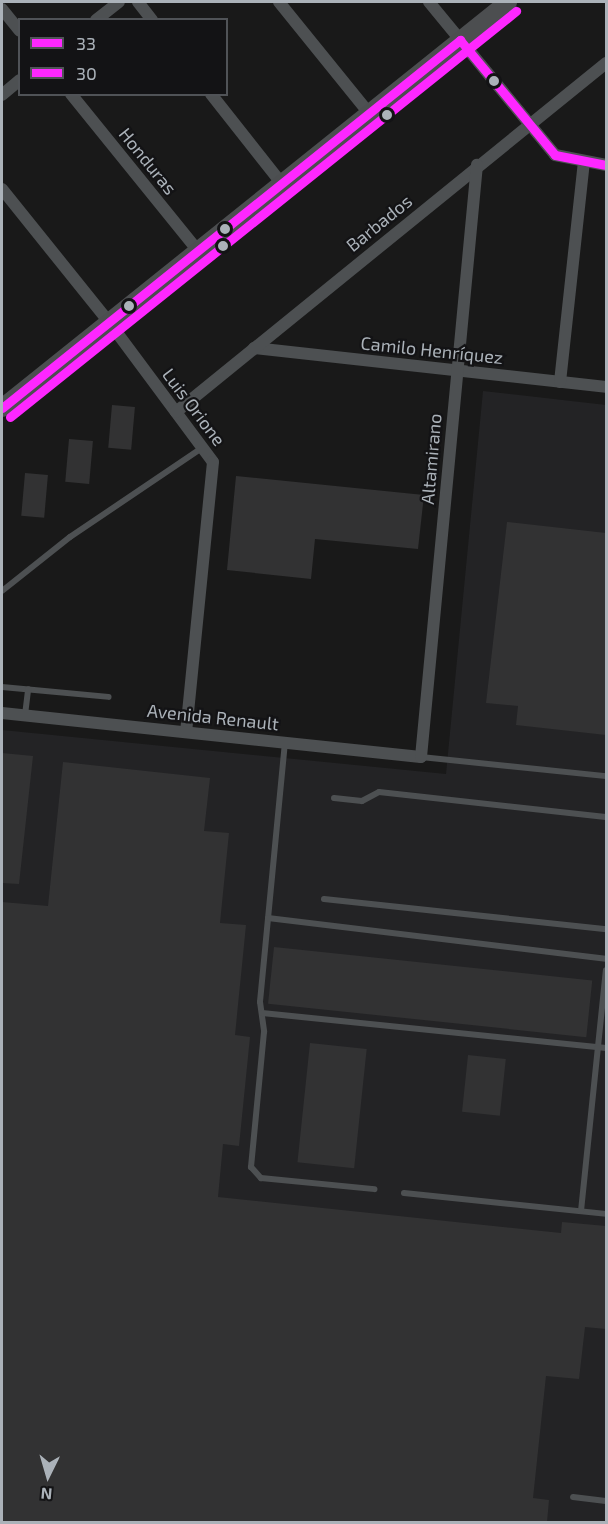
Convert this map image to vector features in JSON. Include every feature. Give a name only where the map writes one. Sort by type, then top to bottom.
[{"type":"street","points":[[98,18],[118,2]]},
{"type":"street","points":[[138,2],[150,18]]},
{"type":"street","points":[[279,2],[369,113]]},
{"type":"street","points":[[429,2],[555,155],[606,165]]},
{"type":"street","points":[[2,408],[508,2]]},
{"type":"street","points":[[2,9],[18,29]]},
{"type":"street","name":"Barbados","points":[[176,412],[477,165],[606,63]]},
{"type":"street","points":[[2,95],[18,82]]},
{"type":"street","name":"Honduras","points":[[73,96],[198,251]]},
{"type":"street","points":[[213,96],[282,184]]},
{"type":"street","points":[[561,382],[584,162]]},
{"type":"street","name":"Altamirano","points":[[421,757],[477,165]]},
{"type":"street","name":"Luis Orione","points":[[2,189],[109,322],[202,448],[214,469],[186,732]]},
{"type":"street","name":"Camilo Henríquez","points":[[254,348],[606,387]]},
{"type":"street","name":"Avenida Renault","points":[[2,713],[421,757]]},
{"type":"lane","points":[[2,591],[70,537],[202,448]]},
{"type":"lane","points":[[2,687],[109,697]]},
{"type":"lane","points":[[25,715],[28,689]]},
{"type":"lane","points":[[285,742],[268,918],[262,1013],[264,1032],[250,1167],[254,1174],[261,1178],[374,1189]]},
{"type":"lane","points":[[421,757],[606,776]]},
{"type":"lane","points":[[334,798],[362,801],[379,792],[606,817]]},
{"type":"lane","points":[[324,900],[606,929]]},
{"type":"lane","points":[[268,918],[606,959]]},
{"type":"lane","points":[[580,1211],[606,970]]},
{"type":"lane","points":[[262,1013],[606,1048]]},
{"type":"lane","points":[[404,1193],[606,1214]]},
{"type":"lane","points":[[573,1497],[606,1501]]},
{"type":"shaded area","points":[[483,391],[606,405],[606,1522],[2,1522],[2,730],[446,774]]},
{"type":"building","points":[[112,405],[135,407],[131,450],[108,448]]},
{"type":"building","points":[[69,439],[93,441],[89,484],[65,482]]},
{"type":"building","points":[[25,473],[48,475],[44,518],[21,516]]},
{"type":"building","points":[[236,476],[424,495],[418,549],[315,539],[311,579],[227,570]]},
{"type":"building","points":[[507,522],[606,533],[606,735],[516,725],[518,706],[486,703]]},
{"type":"building","points":[[2,753],[33,756],[19,884],[2,883]]},
{"type":"building","points":[[63,762],[210,778],[204,831],[229,833],[220,923],[246,925],[235,1035],[250,1037],[239,1146],[223,1144],[218,1197],[561,1233],[562,1222],[606,1226],[606,1329],[585,1327],[579,1379],[546,1376],[533,1498],[549,1500],[547,1522],[2,1522],[2,902],[48,906]]},
{"type":"building","points":[[274,947],[592,980],[586,1037],[268,1004]]},
{"type":"building","points":[[310,1043],[367,1049],[354,1168],[297,1162]]},
{"type":"building","points":[[468,1055],[506,1059],[500,1116],[462,1112]]},
{"type":"transit line","name":"30","points":[[10,417],[516,11]]},
{"type":"transit line","name":"33","points":[[460,40],[555,155],[606,165]]},
{"type":"transit line","name":"33","points":[[2,408],[460,40]]}]
